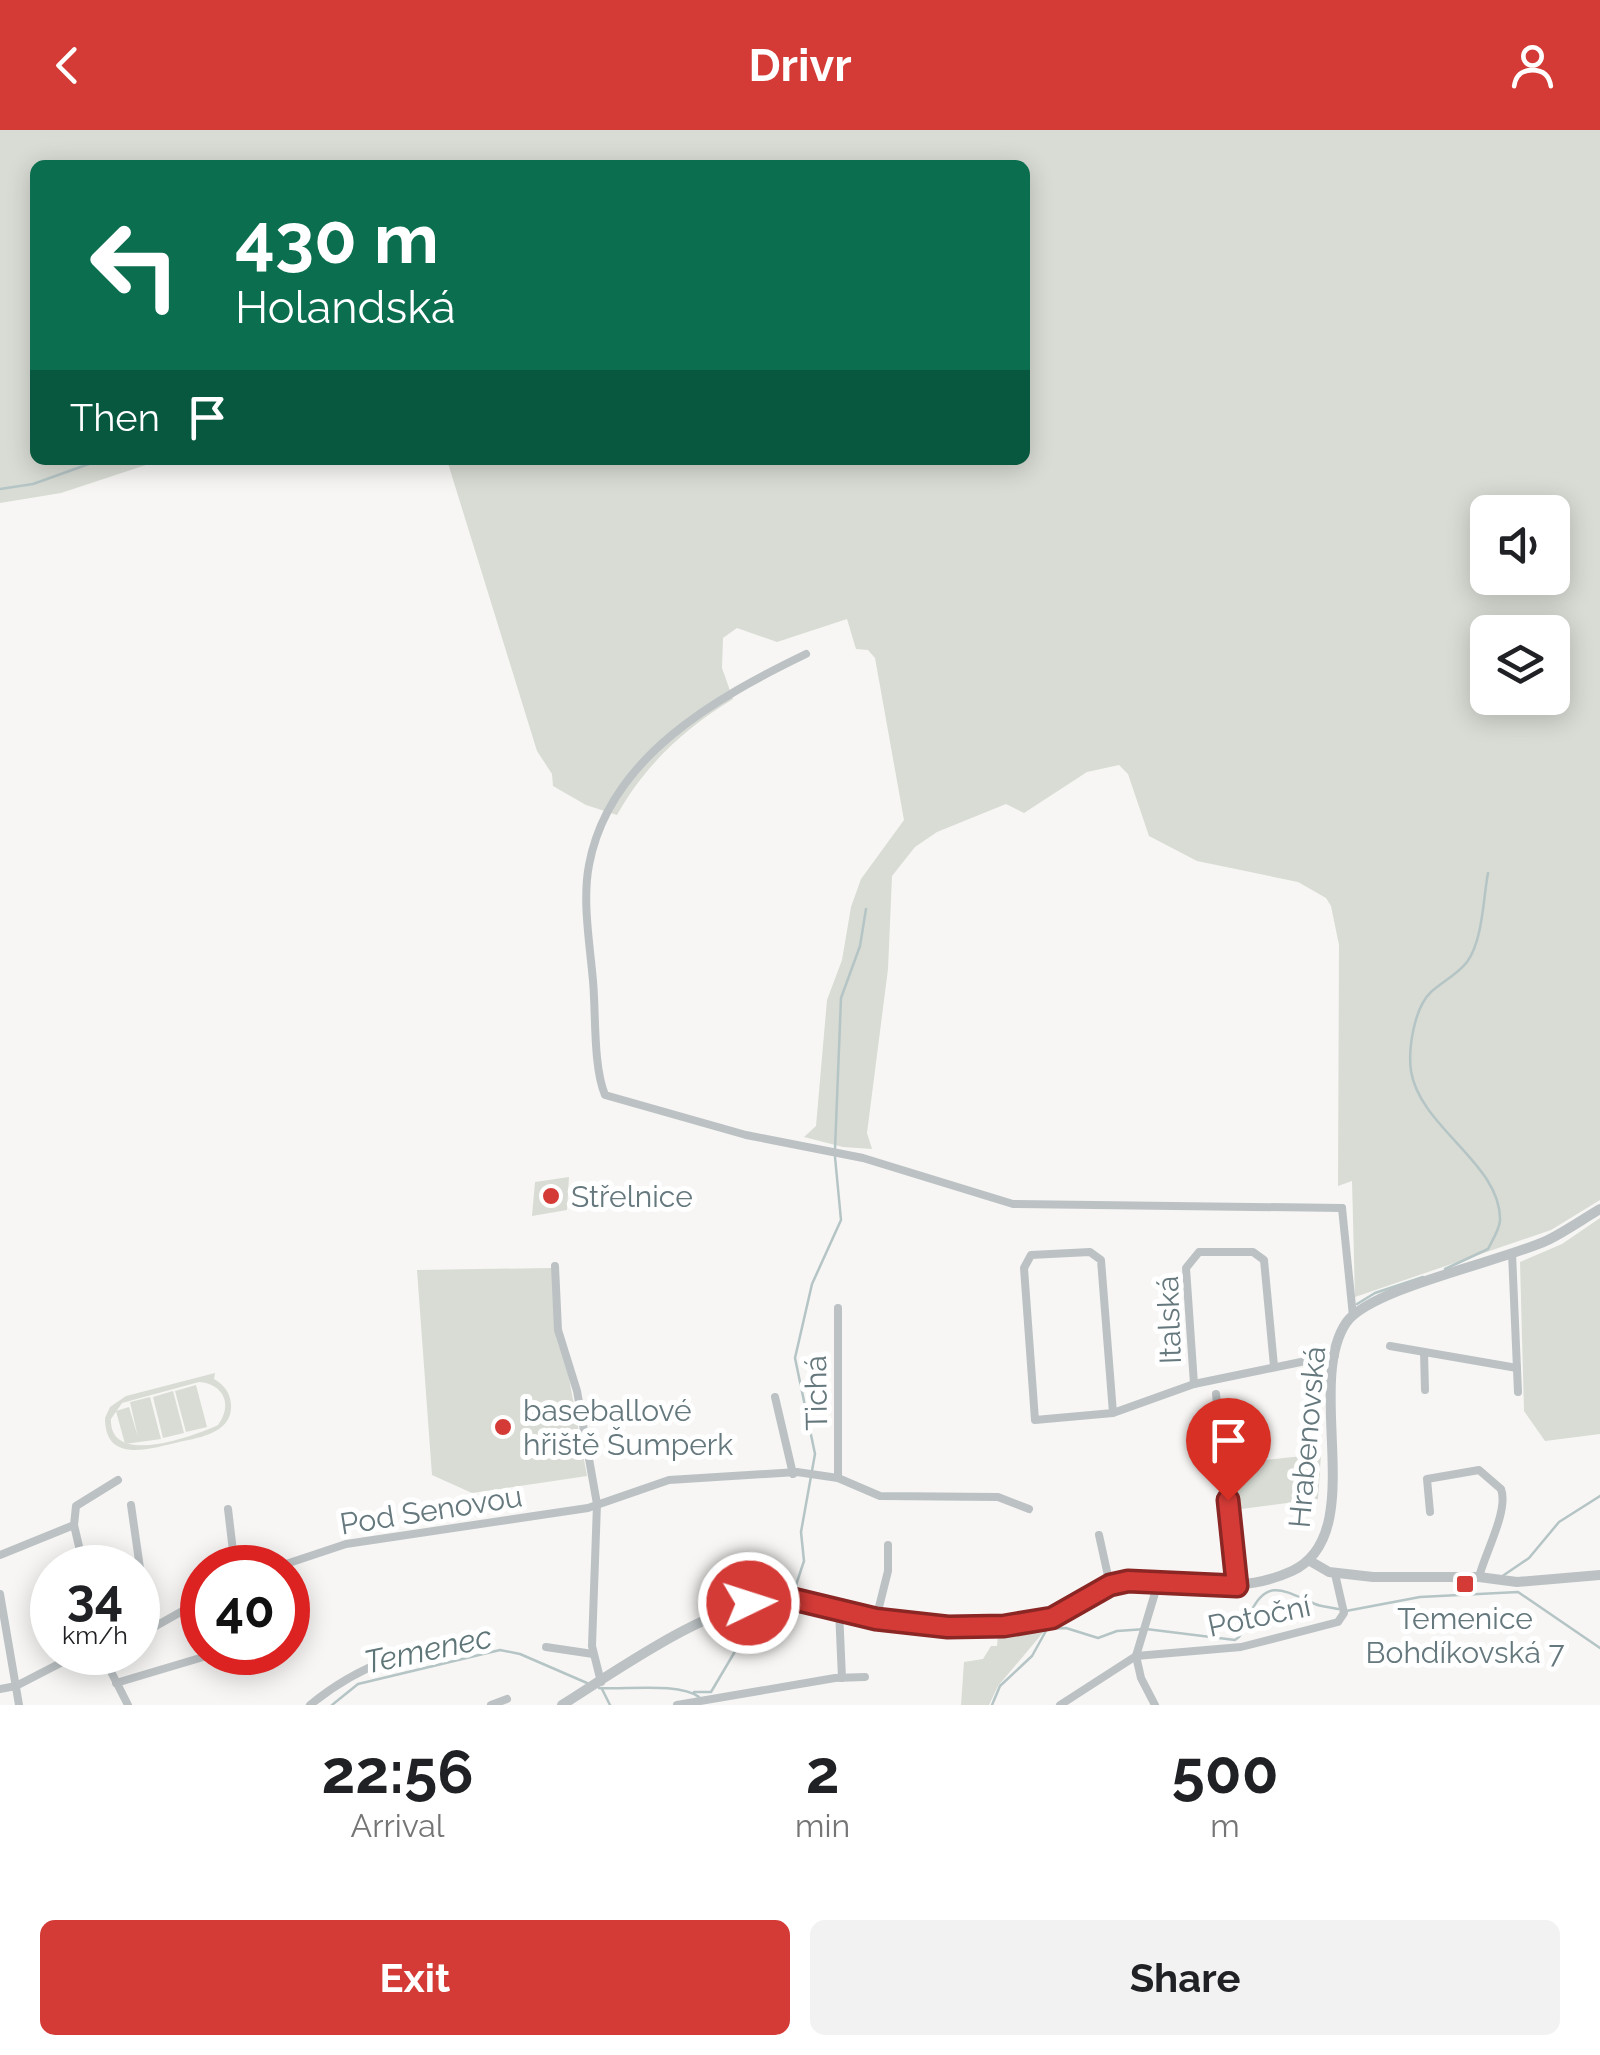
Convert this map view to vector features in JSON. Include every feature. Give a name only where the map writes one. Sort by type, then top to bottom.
[{"type":"street","points":[[806,654],[729,692],[676,732],[632,773],[606,819],[589,866],[590,936],[605,1095],[746,1135],[863,1158],[1014,1204],[1342,1206],[1353,1316],[1378,1301],[1547,1240],[1600,1209]]},
{"type":"street","points":[[1113,1413],[1102,1260],[1090,1252],[1039,1253],[1026,1260],[1024,1268],[1034,1420],[1113,1413],[1194,1384],[1336,1355]]},
{"type":"street","name":"Italská","points":[[1194,1384],[1186,1268],[1199,1252],[1253,1252],[1264,1260],[1274,1366]]},
{"type":"street","points":[[1512,1253],[1518,1392]]},
{"type":"street","points":[[555,1266],[558,1330],[577,1391],[596,1504],[592,1654],[599,1682]]},
{"type":"street","name":"Tichá","points":[[838,1308],[838,1478]]},
{"type":"street","name":"Hrabenovská","points":[[1310,1562],[1322,1544],[1327,1524],[1336,1355],[1346,1324],[1353,1316]]},
{"type":"street","points":[[1390,1346],[1517,1368]]},
{"type":"street","points":[[1424,1352],[1425,1390]]},
{"type":"street","points":[[1216,1394],[1237,1586]]},
{"type":"street","points":[[774,1397],[793,1474]]},
{"type":"street","points":[[1430,1512],[1427,1478],[1479,1470],[1501,1489],[1503,1510],[1488,1542],[1479,1577]]},
{"type":"street","name":"Pod Senovou","points":[[310,1556],[346,1544],[571,1512],[669,1480],[793,1474],[838,1478],[880,1496],[998,1497],[1029,1509]]},
{"type":"street","points":[[79,1545],[74,1512],[80,1501],[118,1480]]},
{"type":"street","points":[[131,1505],[136,1545]]},
{"type":"street","points":[[228,1509],[232,1545]]},
{"type":"street","points":[[0,1555],[74,1525]]},
{"type":"street","points":[[1099,1535],[1110,1585]]},
{"type":"street","points":[[876,1619],[888,1572],[888,1545]]},
{"type":"street","points":[[562,1705],[578,1699],[670,1640],[749,1603],[793,1599],[876,1619],[948,1627],[1025,1624],[1062,1614],[1110,1585],[1237,1586],[1282,1575],[1310,1562],[1335,1574],[1479,1577],[1517,1582],[1600,1575]]},
{"type":"street","name":"Potoční","points":[[1060,1705],[1136,1656],[1241,1647],[1338,1622],[1343,1610],[1335,1574]]},
{"type":"street","points":[[1155,1705],[1141,1678],[1136,1656],[1158,1583]]},
{"type":"street","points":[[0,1594],[19,1705]]},
{"type":"street","points":[[839,1610],[842,1678]]},
{"type":"street","points":[[310,1705],[345,1677],[374,1662],[487,1634]]},
{"type":"street","points":[[546,1647],[592,1654]]},
{"type":"street","points":[[116,1683],[180,1664]]},
{"type":"street","points":[[0,1689],[37,1675]]},
{"type":"street","points":[[112,1675],[128,1705]]},
{"type":"street","points":[[677,1705],[865,1677]]},
{"type":"street","points":[[491,1705],[507,1699]]},
{"type":"shaded area","points":[[0,130],[1600,130],[1600,1200],[1551,1230],[1355,1297],[1352,1181],[1338,1186],[1339,945],[1331,906],[1326,898],[1298,882],[1197,861],[1149,836],[1128,774],[1119,765],[1087,772],[1024,813],[1006,804],[937,832],[915,847],[892,876],[888,969],[867,1133],[872,1149],[843,1147],[804,1137],[816,1126],[827,1000],[842,960],[851,907],[861,879],[904,820],[875,658],[868,650],[856,649],[847,619],[777,642],[737,628],[723,638],[722,668],[733,699],[668,749],[640,780],[617,815],[586,805],[553,786],[552,774],[537,751],[449,465],[1030,465],[1030,160],[30,160],[30,465],[146,465],[61,493],[0,503]]},
{"type":"shaded area","name":"Střelnice","points":[[569,1177],[567,1210],[532,1216],[535,1182]]},
{"type":"shaded area","points":[[1600,1218],[1600,1434],[1545,1441],[1524,1411],[1520,1262],[1562,1244]]},
{"type":"shaded area","name":"baseballové hřiště Šumperk","points":[[552,1268],[556,1337],[569,1378],[587,1476],[472,1493],[432,1475],[417,1270]]},
{"type":"shaded area","points":[[215,1373],[214,1379],[229,1396],[230,1415],[226,1423],[210,1434],[148,1449],[127,1449],[111,1441],[105,1418],[110,1407],[126,1396]],"holes":[[[199,1382],[224,1397],[225,1410],[218,1425],[154,1444],[123,1442],[114,1434],[111,1419],[122,1403]]]},
{"type":"shaded area","points":[[196,1385],[207,1427],[186,1432],[175,1391]]},
{"type":"shaded area","points":[[173,1391],[184,1433],[163,1438],[153,1397]]},
{"type":"shaded area","points":[[150,1397],[161,1439],[125,1444],[116,1411],[129,1407],[138,1437],[130,1402]]},
{"type":"shaded area","points":[[1321,1454],[1318,1499],[1233,1510],[1228,1464]]},
{"type":"shaded area","points":[[1046,1629],[998,1686],[989,1705],[961,1705],[964,1662],[983,1659],[991,1646],[997,1646],[998,1635]]},
{"type":"waterway","points":[[0,489],[33,484],[86,465]]},
{"type":"waterway","points":[[1445,1269],[1488,1249],[1500,1221],[1497,1201],[1475,1164],[1417,1091],[1410,1052],[1416,1018],[1425,999],[1472,953],[1488,873]]},
{"type":"waterway","points":[[835,1149],[841,998],[860,946],[866,909]]},
{"type":"waterway","points":[[793,1594],[804,1561],[801,1532],[815,1454],[795,1358],[812,1284],[841,1220],[835,1157]]},
{"type":"waterway","points":[[1357,1304],[1375,1293],[1423,1277]]},
{"type":"waterway","name":"Temenec","points":[[1501,1577],[1529,1558],[1559,1522],[1600,1496]]},
{"type":"waterway","name":"Temenec","points":[[992,1705],[1000,1686],[1032,1656],[1047,1629],[1066,1628],[1098,1638],[1117,1631],[1146,1629],[1235,1640],[1243,1632],[1256,1602],[1270,1591],[1286,1592],[1338,1609]]},
{"type":"waterway","name":"Temenec","points":[[1346,1611],[1420,1597],[1518,1592],[1600,1648]]},
{"type":"waterway","points":[[694,1692],[711,1692],[753,1621],[783,1602]]},
{"type":"waterway","name":"Temenec","points":[[332,1705],[358,1684],[500,1650],[520,1654],[587,1683]]},
{"type":"waterway","name":"Temenec","points":[[599,1688],[665,1688],[699,1697]]},
{"type":"waterway","points":[[602,1689],[610,1705]]},
{"type":"place","name":"Střelnice","points":[[551,1196]]},
{"type":"place","name":"baseballové hřiště Šumperk","points":[[503,1427]]},
{"type":"place","name":"Temenice Bohdíkovská 7","points":[[1465,1584]]},
{"type":"route","points":[[749,1603],[793,1599],[876,1619],[984,1627],[1052,1618],[1110,1585],[1128,1581],[1237,1586],[1228,1500]]}]
